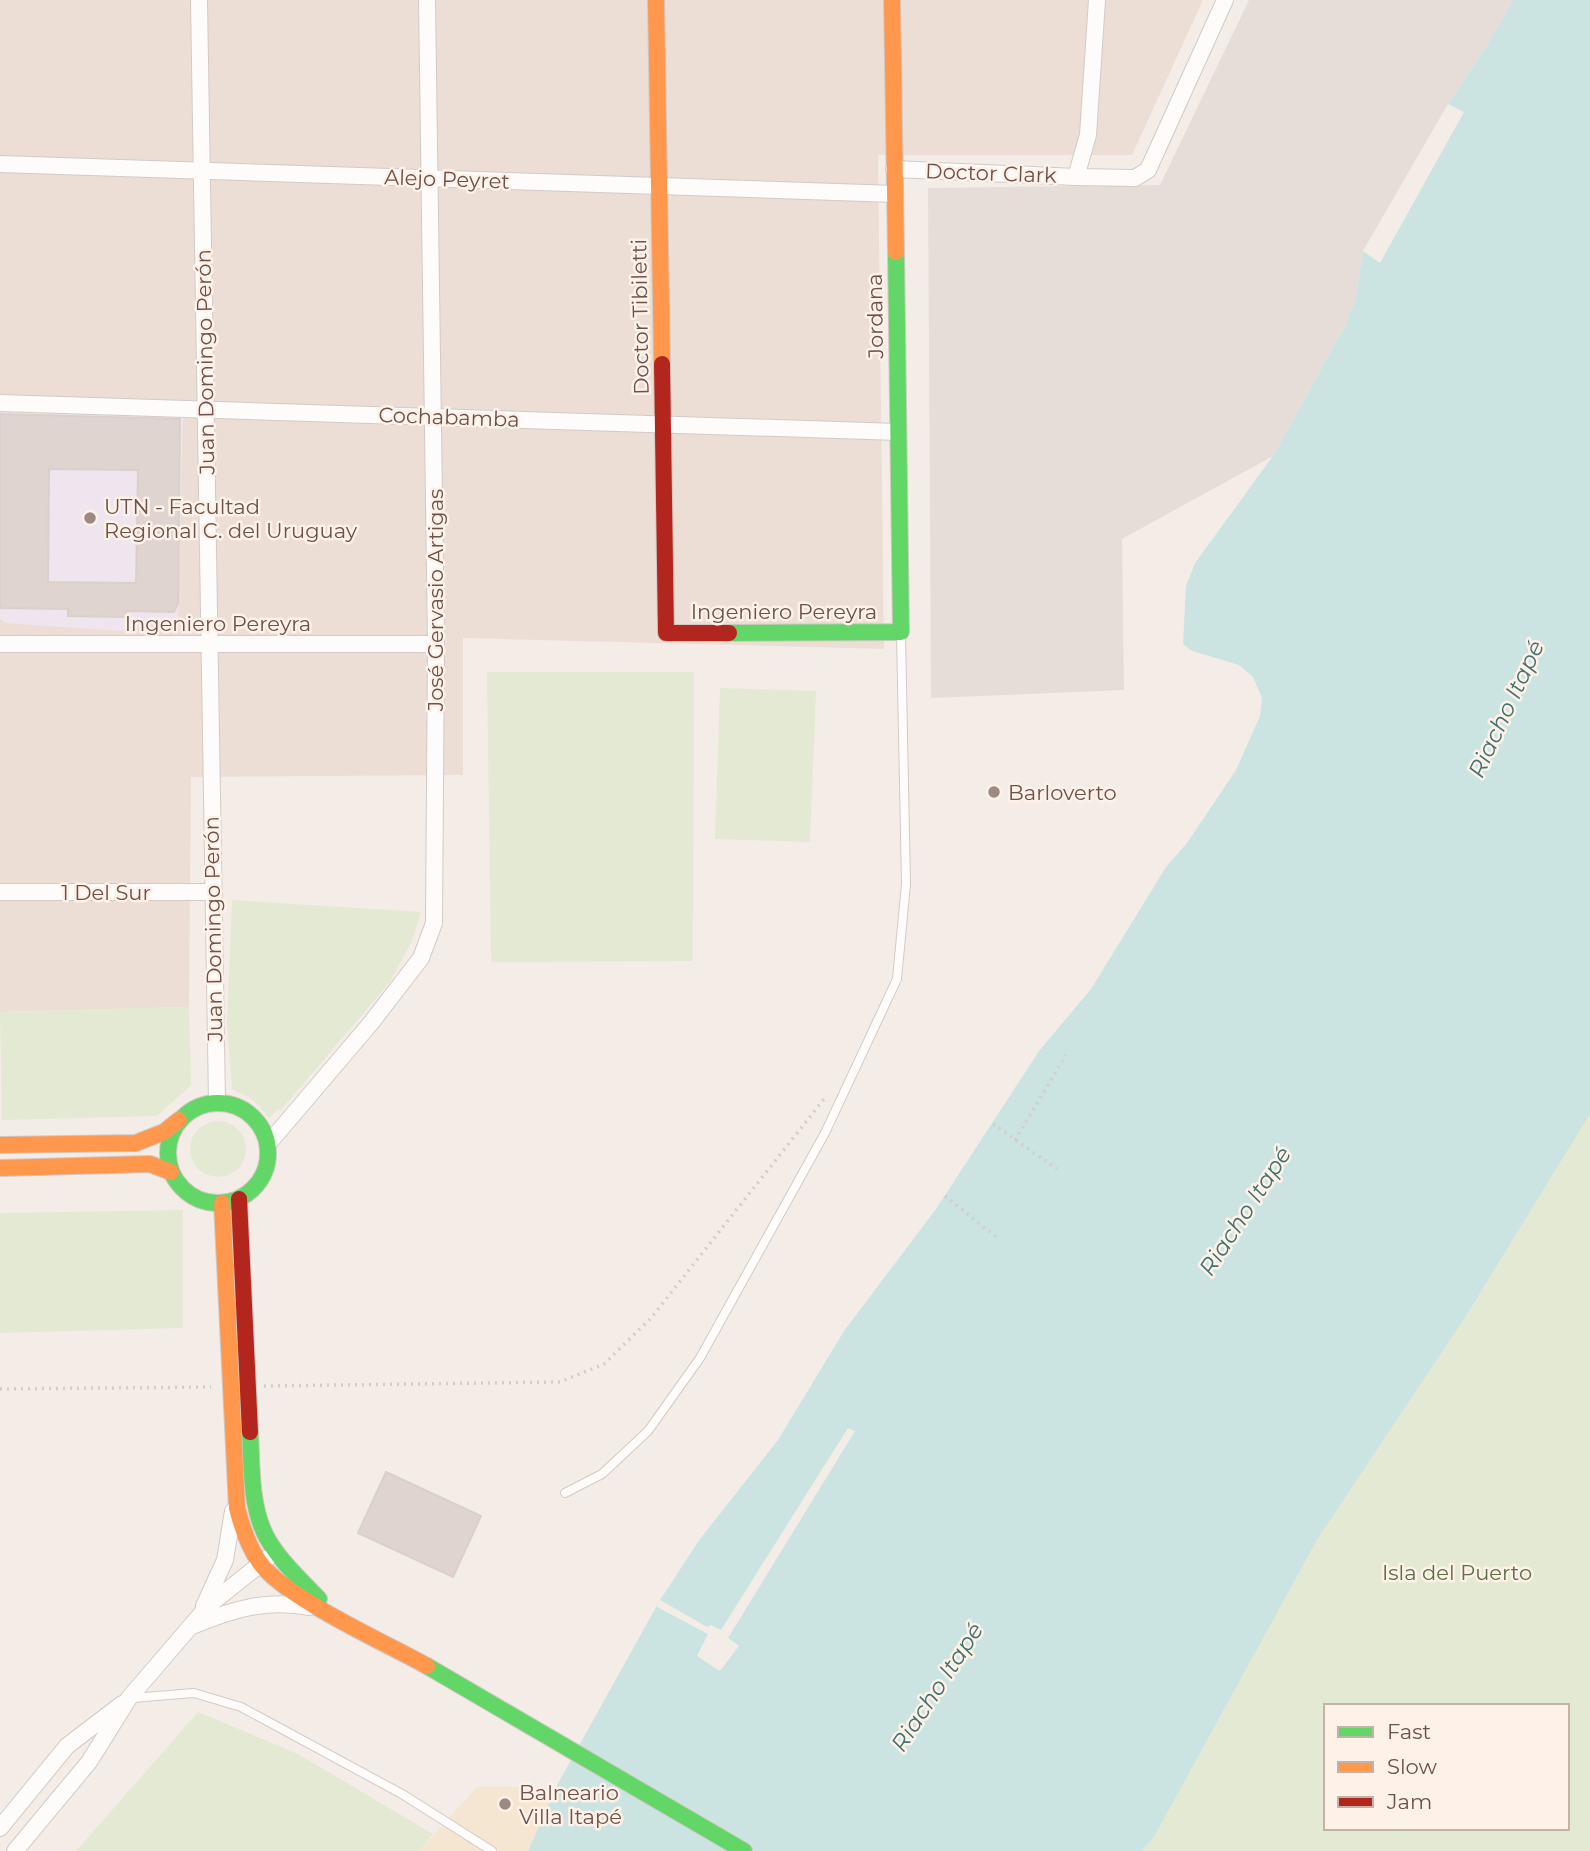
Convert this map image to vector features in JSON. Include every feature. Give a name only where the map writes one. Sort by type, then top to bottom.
[{"type":"street","name":"Juan Domingo Perón","points":[[199,0],[216,1102]]},
{"type":"street","name":"José Gervasio Artigas","points":[[268,1144],[371,1023],[421,958],[434,923],[436,644],[427,0]]},
{"type":"street","name":"Doctor Tibiletti","points":[[656,0],[666,633]]},
{"type":"street","name":"Jordana","points":[[892,0],[901,632]]},
{"type":"street","name":"Doctor Clark","points":[[894,169],[1076,177],[1088,135],[1097,0]]},
{"type":"street","points":[[1076,177],[1135,178],[1148,170],[1224,0]]},
{"type":"street","name":"Alejo Peyret","points":[[0,164],[895,194]]},
{"type":"street","name":"Cochabamba","points":[[0,403],[898,432]]},
{"type":"street","name":"Ingeniero Pereyra","points":[[666,633],[901,632]]},
{"type":"street","name":"Ingeniero Pereyra","points":[[0,644],[436,644]]},
{"type":"street","name":"1 Del Sur","points":[[0,892],[211,892]]},
{"type":"street","points":[[0,1145],[136,1143],[164,1132],[179,1121],[203,1105],[216,1102],[244,1110],[255,1119],[268,1144],[268,1161],[263,1176],[253,1190],[239,1199],[222,1203],[206,1202],[179,1186],[171,1172],[168,1145],[179,1121]]},
{"type":"street","points":[[0,1168],[150,1164],[171,1172]]},
{"type":"street","points":[[193,1623],[225,1560],[232,1525],[239,1387],[239,1199]]},
{"type":"street","points":[[222,1203],[239,1387],[256,1508],[265,1535],[276,1552],[328,1612]]},
{"type":"street","points":[[233,1477],[245,1537],[261,1564],[285,1588],[495,1703],[744,1851]]},
{"type":"street","points":[[15,1851],[89,1762],[129,1698],[193,1623],[209,1605],[276,1552]]},
{"type":"street","points":[[193,1623],[256,1605],[292,1604],[328,1612]]},
{"type":"street","points":[[0,1828],[67,1746],[129,1698]]},
{"type":"lane","points":[[565,1493],[602,1474],[648,1430],[700,1358],[825,1133],[897,979],[906,884],[901,632]]},
{"type":"lane","points":[[129,1698],[194,1693],[241,1707],[402,1794],[492,1851]]},
{"type":"path","points":[[1015,1140],[1066,1055]]},
{"type":"path","points":[[0,1389],[560,1382],[604,1364],[651,1318],[831,1090]]},
{"type":"path","points":[[993,1124],[1057,1169]]},
{"type":"path","points":[[945,1196],[999,1238]]},
{"type":"shaded area","points":[[0,0],[1203,0],[1132,155],[878,155],[884,649],[463,638],[463,775],[191,777],[189,1007],[0,1012]]},
{"type":"shaded area","points":[[1249,0],[1513,0],[1448,104],[1363,251],[1355,301],[1345,326],[1273,456],[1122,539],[1124,690],[931,698],[928,188],[1160,185]]},
{"type":"shaded area","name":"UTN - Facultad Regional C. del Uruguay","points":[[0,405],[169,409],[183,418],[178,618],[120,631],[5,623],[0,618]]},
{"type":"green space","points":[[487,672],[694,672],[693,961],[491,962]]},
{"type":"green space","points":[[720,688],[816,691],[810,842],[715,839]]},
{"type":"green space","points":[[232,900],[421,912],[412,941],[390,982],[281,1110],[278,1109],[269,1118],[252,1099],[232,1089],[227,1022]]},
{"type":"green space","points":[[189,1007],[191,1085],[157,1116],[2,1120],[0,1012]]},
{"type":"green space","name":"Isla del Puerto","points":[[1590,1114],[1590,1851],[1141,1851],[1154,1837],[1317,1540],[1466,1316]]},
{"type":"green space","points":[[218,1121],[229,1123],[238,1129],[244,1138],[244,1160],[238,1169],[229,1175],[218,1177],[207,1175],[198,1169],[192,1160],[190,1149],[192,1138],[198,1129],[207,1123]]},
{"type":"green space","points":[[183,1210],[183,1328],[0,1333],[0,1213]]},
{"type":"green space","points":[[198,1712],[298,1754],[433,1834],[419,1851],[76,1851]]},
{"type":"sand","name":"Balneario Villa Itapé","points":[[477,1787],[556,1787],[528,1851],[419,1851]]},
{"type":"water","name":"Riacho Itapé","points":[[1513,0],[1590,0],[1590,1114],[1466,1316],[1317,1540],[1154,1837],[1141,1851],[528,1851],[556,1787],[660,1600],[700,1539],[778,1440],[844,1331],[936,1209],[1039,1051],[1091,989],[1166,867],[1187,843],[1236,770],[1260,716],[1262,698],[1253,677],[1239,665],[1192,651],[1183,644],[1186,586],[1195,563],[1273,456],[1345,326],[1355,301],[1363,251],[1448,104]]},
{"type":"pier","points":[[1448,104],[1464,112],[1380,263],[1363,251]]},
{"type":"pier","points":[[848,1428],[855,1431],[728,1638],[739,1646],[720,1671],[697,1656],[708,1634],[657,1607],[660,1600],[707,1627],[711,1625],[721,1630]]},
{"type":"building","name":"UTN - Facultad Regional C. del Uruguay","points":[[0,414],[180,419],[178,603],[174,612],[126,611],[126,617],[68,616],[68,609],[0,608]],"holes":[[[49,469],[138,470],[136,583],[48,582]]]},
{"type":"building","points":[[386,1472],[481,1516],[453,1577],[358,1533]]},
{"type":"traffic: fast","points":[[729,633],[901,632],[896,252]]},
{"type":"traffic: fast","points":[[218,1103],[237,1107],[254,1117],[264,1134],[268,1153],[264,1172],[254,1189],[237,1199],[218,1203],[199,1199],[182,1189],[172,1172],[168,1153],[172,1134],[182,1117],[199,1107],[218,1103]]},
{"type":"traffic: fast","points":[[250,1432],[253,1486],[261,1526],[278,1555],[319,1599]]},
{"type":"traffic: fast","points":[[427,1666],[744,1851]]},
{"type":"traffic: slow","points":[[656,0],[662,364]]},
{"type":"traffic: slow","points":[[892,0],[896,252]]},
{"type":"traffic: slow","points":[[0,1145],[136,1143],[164,1132],[179,1120]]},
{"type":"traffic: slow","points":[[0,1168],[150,1164],[171,1172]]},
{"type":"traffic: slow","points":[[222,1203],[237,1508],[243,1530],[260,1563],[291,1591],[337,1619],[427,1666]]},
{"type":"traffic: jam","points":[[662,364],[666,633],[729,633]]},
{"type":"traffic: jam","points":[[239,1199],[250,1432]]},
{"type":"place","name":"UTN - Facultad Regional C. del Uruguay","points":[[90,518]]},
{"type":"place","name":"Barloverto","points":[[994,792]]},
{"type":"place","name":"Balneario Villa Itapé","points":[[505,1804]]}]
